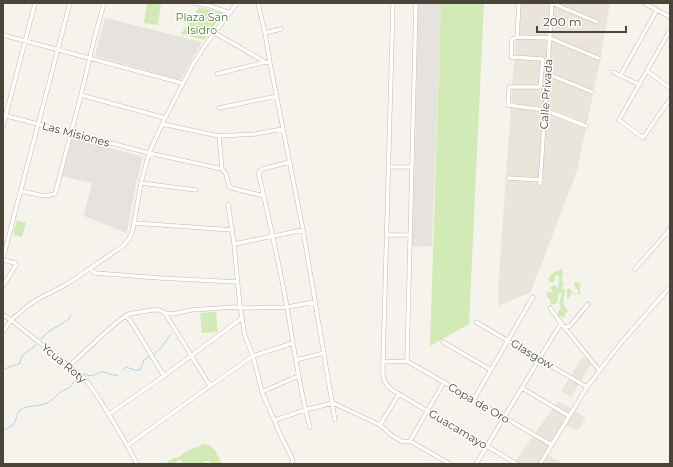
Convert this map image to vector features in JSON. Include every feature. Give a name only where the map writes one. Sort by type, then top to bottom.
[{"type":"street","points":[[3,126],[4,115],[34,3]]},
{"type":"street","points":[[3,286],[16,265],[15,263],[3,259],[4,251],[70,3]]},
{"type":"street","points":[[21,190],[44,196],[55,194],[72,133],[104,3]]},
{"type":"street","points":[[194,3],[206,4],[230,13]]},
{"type":"street","points":[[3,332],[11,320],[35,300],[68,284],[125,245],[129,239],[134,223],[141,183],[149,153],[162,124],[193,64],[238,3]]},
{"type":"street","points":[[258,3],[304,230],[335,420]]},
{"type":"street","name":"Guacamayo","points":[[393,3],[383,378],[392,390],[517,464]]},
{"type":"street","points":[[383,362],[407,361],[416,3]]},
{"type":"street","points":[[517,37],[519,3]]},
{"type":"street","points":[[552,3],[597,22]]},
{"type":"street","name":"Calle Privada","points":[[508,178],[540,182],[552,3]]},
{"type":"street","points":[[644,3],[670,17]]},
{"type":"street","points":[[620,76],[657,10]]},
{"type":"street","points":[[265,33],[281,29]]},
{"type":"street","points":[[670,30],[620,120],[643,138],[670,99]]},
{"type":"street","points":[[215,33],[265,62],[270,63]]},
{"type":"street","points":[[3,35],[182,83]]},
{"type":"street","points":[[586,126],[545,110],[508,105],[510,87],[540,87],[543,59],[511,56],[512,38],[550,38],[598,58]]},
{"type":"street","points":[[217,74],[265,62]]},
{"type":"street","points":[[647,71],[670,88]]},
{"type":"street","points":[[613,72],[640,85]]},
{"type":"street","points":[[548,74],[592,92]]},
{"type":"street","points":[[81,95],[165,118]]},
{"type":"street","points":[[219,108],[277,96]]},
{"type":"street","name":"Las Misiones","points":[[4,115],[149,153],[222,169]]},
{"type":"street","points":[[162,124],[219,136],[255,134],[283,129]]},
{"type":"street","points":[[219,136],[222,169],[226,174],[229,186],[264,196]]},
{"type":"street","points":[[290,162],[262,169],[260,175],[287,307],[298,376],[310,427]]},
{"type":"street","points":[[388,166],[412,167]]},
{"type":"street","points":[[141,183],[196,190]]},
{"type":"street","points":[[228,204],[234,244],[240,307],[245,336],[262,392],[293,460],[292,464]]},
{"type":"street","points":[[134,223],[232,230]]},
{"type":"street","points":[[635,269],[668,234],[670,229]]},
{"type":"street","points":[[234,244],[304,230]]},
{"type":"street","points":[[386,235],[410,235]]},
{"type":"street","points":[[90,269],[95,273],[238,282]]},
{"type":"street","points":[[540,464],[599,370],[670,287]]},
{"type":"street","points":[[474,399],[533,297]]},
{"type":"street","points":[[69,366],[97,339],[129,314],[152,310],[159,310],[165,313],[173,314],[191,310],[235,307],[287,307],[316,302]]},
{"type":"street","points":[[565,327],[570,326],[588,304]]},
{"type":"street","points":[[476,464],[561,323],[550,308],[599,370]]},
{"type":"street","points":[[165,313],[210,386]]},
{"type":"street","name":"Ycua Roty","points":[[3,315],[83,377],[109,414],[128,445],[136,464]]},
{"type":"street","points":[[125,316],[132,323],[164,376]]},
{"type":"street","points":[[109,414],[192,356],[242,318]]},
{"type":"street","name":"Glasgow","points":[[476,322],[587,387]]},
{"type":"street","points":[[444,342],[491,370]]},
{"type":"street","points":[[128,445],[252,356],[293,343]]},
{"type":"street","points":[[296,360],[324,354]]},
{"type":"street","name":"Copa de Oro","points":[[407,361],[552,445]]},
{"type":"street","points":[[262,392],[298,376]]},
{"type":"street","points":[[410,442],[444,382]]},
{"type":"street","points":[[522,388],[569,416]]},
{"type":"street","points":[[380,425],[399,394]]},
{"type":"street","points":[[275,420],[333,403],[380,425],[384,430],[396,438],[402,441],[410,442],[450,464]]},
{"type":"shaded area","points":[[418,3],[441,3],[432,246],[412,247],[416,109]]},
{"type":"shaded area","points":[[518,3],[610,3],[600,61],[577,171],[530,294],[526,294],[499,306],[499,277]]},
{"type":"shaded area","points":[[105,18],[202,42],[180,80],[95,56]]},
{"type":"shaded area","points":[[72,138],[143,157],[136,183],[127,233],[84,216],[92,183],[62,176]]},
{"type":"shaded area","points":[[583,357],[592,363],[571,397],[561,391]]},
{"type":"shaded area","points":[[558,401],[586,418],[577,431],[564,425],[547,454],[560,462],[559,464],[513,464]]},
{"type":"green space","points":[[147,3],[161,3],[158,25],[144,23]]},
{"type":"green space","points":[[441,3],[484,3],[469,324],[430,346]]},
{"type":"green space","name":"Plaza San Isidro","points":[[199,7],[223,13],[204,40],[181,34]]},
{"type":"green space","points":[[17,220],[26,223],[22,237],[13,235]]},
{"type":"green space","points":[[563,269],[562,272],[564,274],[562,275],[564,285],[562,288],[565,290],[563,303],[568,311],[564,313],[564,318],[561,316],[559,317],[558,314],[561,307],[559,303],[562,293],[558,295],[558,302],[553,305],[551,304],[551,300],[548,298],[546,293],[552,292],[549,287],[556,285],[558,288],[558,275],[556,275],[553,284],[548,280],[551,274]]},
{"type":"green space","points":[[575,282],[581,284],[579,287],[580,294],[577,295],[574,294],[577,294],[578,291],[574,285]]},
{"type":"green space","points":[[568,288],[574,294],[571,293],[570,297],[567,298],[567,290]]},
{"type":"green space","points":[[216,312],[218,332],[202,333],[200,313]]},
{"type":"green space","points":[[204,444],[213,448],[222,464],[213,464],[207,461],[199,464],[183,464],[180,460],[177,461],[176,464],[164,464],[174,458],[179,457],[187,451]]},
{"type":"waterway","points":[[41,339],[48,332],[69,319],[71,315]]},
{"type":"waterway","points":[[154,354],[161,348],[170,335]]},
{"type":"waterway","points":[[3,370],[19,364],[23,355],[36,345]]},
{"type":"waterway","points":[[122,371],[126,367],[140,370],[144,360],[150,356]]},
{"type":"waterway","points":[[84,374],[91,376],[102,372],[118,375]]},
{"type":"waterway","points":[[3,431],[13,425],[22,408],[49,402],[60,392],[70,387],[78,377]]}]
